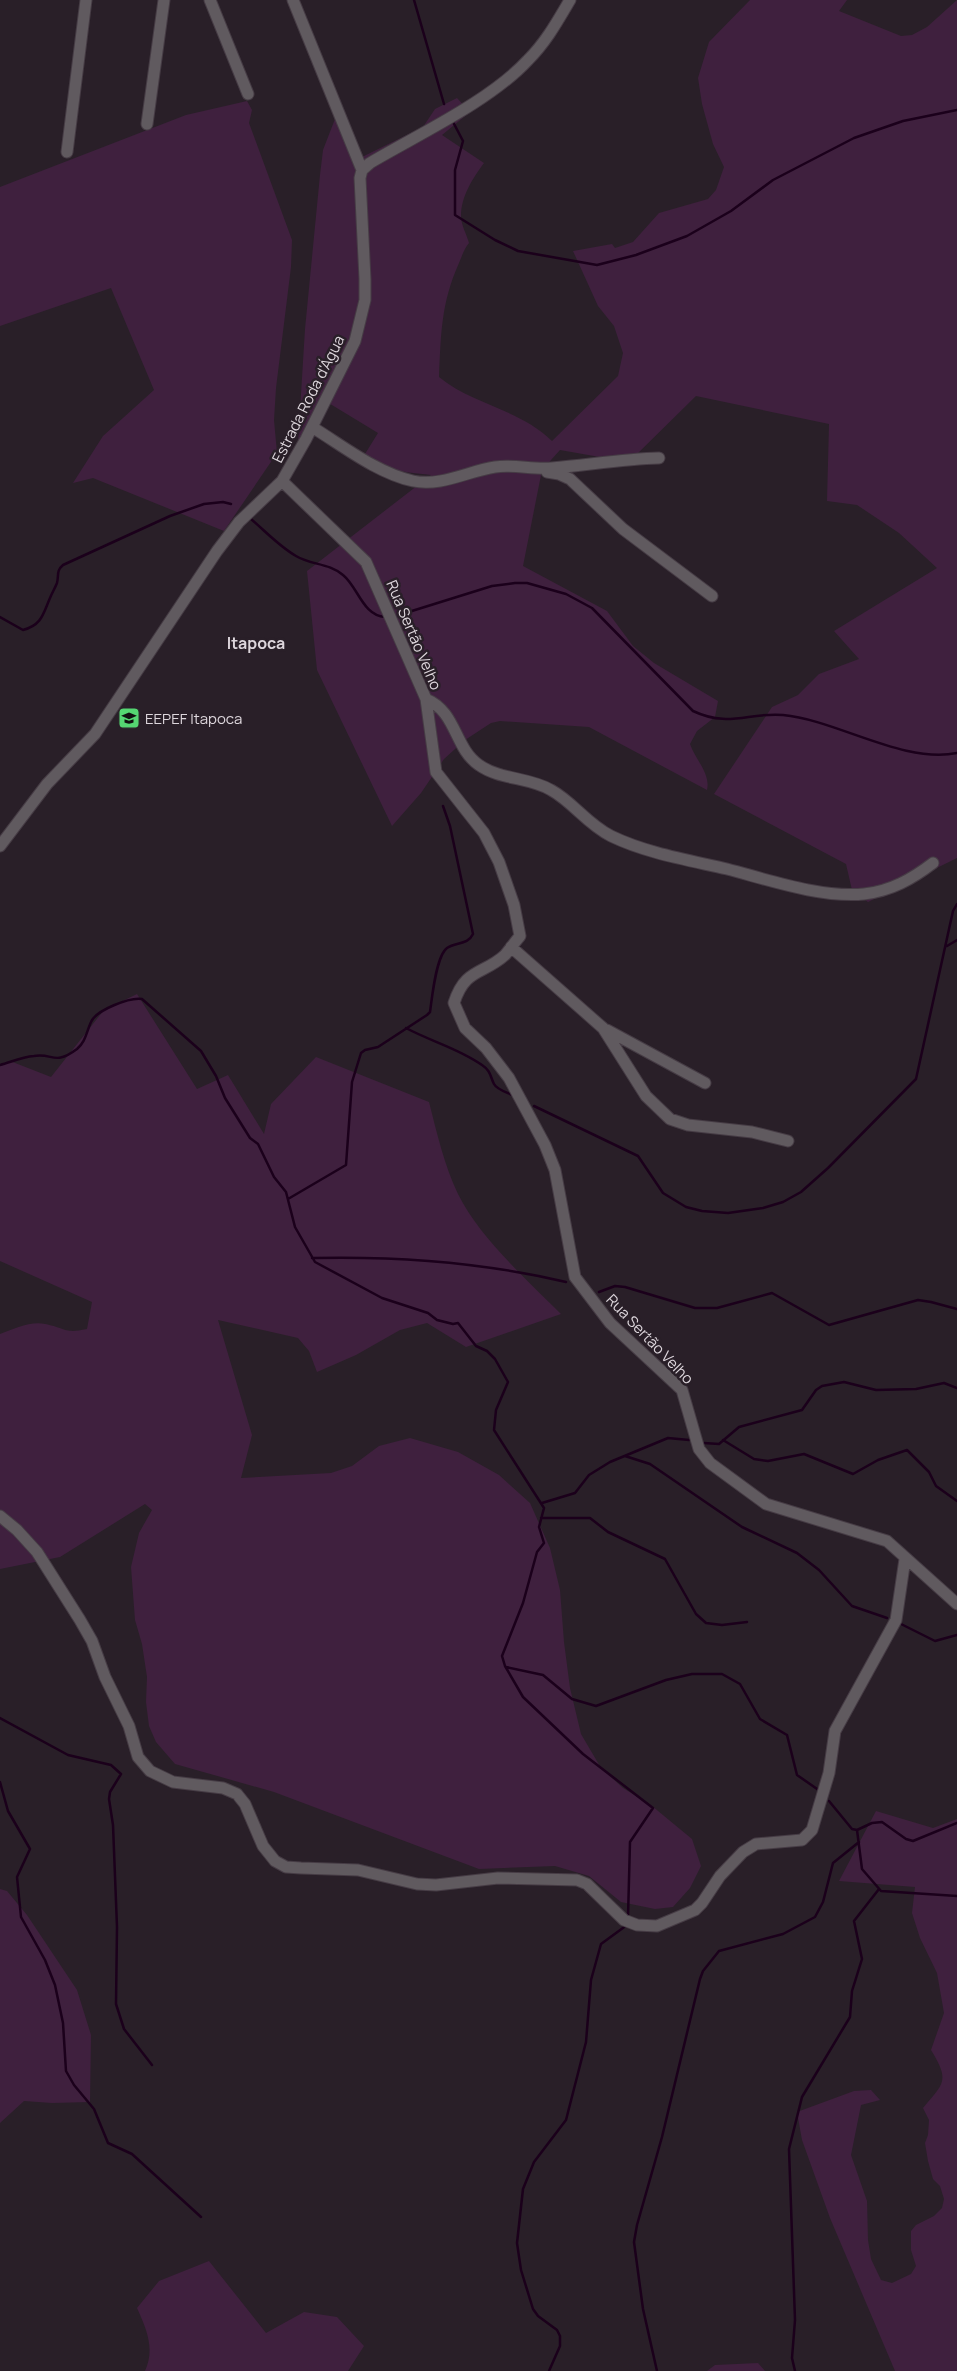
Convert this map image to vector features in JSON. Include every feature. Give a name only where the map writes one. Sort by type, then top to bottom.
[{"type":"street","points":[[67,152],[86,0]]},
{"type":"street","points":[[147,124],[164,0]]},
{"type":"street","points":[[210,0],[248,94]]},
{"type":"street","points":[[293,0],[362,170],[370,163],[482,96],[527,62],[551,33],[570,0]]},
{"type":"street","name":"Estrada Roda d'Água","points":[[0,846],[47,784],[95,734],[217,551],[239,522],[282,481],[312,427],[355,341],[365,300],[359,190],[362,170]]},
{"type":"street","points":[[312,427],[374,464],[413,481],[436,482],[503,466],[533,468],[659,458]]},
{"type":"street","points":[[533,468],[559,474],[570,479],[623,529],[712,596]]},
{"type":"street","name":"Rua Sertão Velho","points":[[282,481],[366,562],[426,699],[436,772],[484,833],[499,862],[514,905],[520,936],[504,956],[468,977],[458,990],[454,1003],[465,1028],[486,1048],[509,1078],[545,1146],[555,1170],[575,1277],[610,1323],[682,1390],[700,1449],[710,1463],[766,1504],[887,1541],[957,1604]]},
{"type":"street","points":[[426,699],[438,705],[448,715],[469,756],[481,767],[552,790],[591,824],[610,836],[628,843],[666,855],[801,888],[845,894],[875,892],[895,886],[913,877],[933,863]]},
{"type":"street","points":[[511,947],[603,1028],[705,1083]]},
{"type":"street","points":[[603,1028],[646,1096],[670,1119],[682,1124],[752,1132],[788,1141]]},
{"type":"street","points":[[0,1516],[17,1530],[37,1552],[92,1641],[105,1677],[129,1726],[138,1758],[150,1771],[173,1782],[223,1788],[237,1794],[245,1804],[263,1846],[275,1861],[286,1867],[358,1870],[417,1884],[436,1885],[498,1878],[577,1880],[587,1884],[624,1920],[637,1925],[657,1926],[694,1910],[702,1903],[720,1876],[743,1852],[756,1844],[802,1840],[812,1830],[829,1773],[835,1730],[896,1620],[905,1559]]},
{"type":"shaded area","points":[[750,0],[847,0],[839,11],[901,36],[912,35],[927,27],[957,0],[957,858],[868,902],[852,890],[846,864],[714,794],[772,707],[798,695],[819,674],[859,659],[834,631],[937,568],[899,533],[857,505],[827,501],[829,424],[696,396],[634,457],[611,459],[560,450],[542,470],[523,566],[607,611],[633,646],[654,663],[718,701],[715,717],[697,731],[690,744],[705,772],[708,784],[707,790],[589,727],[500,721],[491,723],[465,740],[444,759],[421,793],[392,826],[317,670],[307,571],[431,475],[390,468],[365,454],[378,433],[327,402],[298,443],[305,329],[320,175],[323,150],[335,119],[362,157],[423,127],[435,109],[457,98],[470,112],[442,135],[484,163],[472,181],[463,201],[461,219],[469,243],[453,278],[445,305],[441,333],[439,377],[466,394],[526,421],[552,441],[618,376],[623,353],[614,326],[598,306],[573,251],[612,244],[615,248],[633,242],[659,213],[708,199],[716,190],[724,167],[713,144],[702,104],[698,78],[709,42]]},
{"type":"shaded area","points":[[247,101],[252,110],[249,123],[292,240],[291,267],[276,388],[274,420],[277,453],[224,531],[93,478],[73,483],[103,436],[154,390],[111,288],[0,326],[0,187],[186,115]]},
{"type":"shaded area","points":[[137,994],[197,1089],[228,1075],[264,1134],[271,1104],[316,1057],[429,1102],[449,1172],[467,1210],[491,1242],[561,1314],[466,1347],[427,1323],[400,1330],[356,1355],[317,1372],[309,1351],[298,1338],[218,1320],[252,1435],[241,1478],[331,1473],[352,1466],[379,1446],[410,1438],[458,1452],[499,1475],[530,1503],[550,1548],[560,1590],[570,1688],[581,1734],[601,1768],[623,1788],[652,1806],[692,1839],[701,1866],[690,1888],[673,1907],[655,1909],[621,1902],[589,1876],[555,1866],[479,1869],[274,1792],[175,1764],[156,1742],[149,1726],[146,1702],[147,1677],[142,1644],[135,1620],[131,1567],[139,1533],[152,1510],[145,1504],[60,1557],[0,1569],[0,1334],[22,1326],[39,1323],[69,1331],[87,1329],[92,1302],[0,1261],[0,1066],[10,1061],[51,1077],[104,1010]]},
{"type":"shaded area","points":[[876,1811],[933,1828],[957,1819],[957,2371],[895,2371],[830,2218],[802,2140],[797,2112],[854,2091],[871,2090],[880,2100],[861,2105],[851,2155],[867,2201],[868,2240],[871,2259],[881,2280],[892,2283],[911,2274],[916,2266],[911,2250],[911,2231],[916,2225],[934,2216],[942,2208],[944,2199],[940,2186],[933,2179],[928,2161],[925,2143],[928,2135],[929,2120],[923,2108],[936,2093],[942,2081],[941,2069],[931,2050],[944,2013],[937,1973],[920,1938],[912,1913],[915,1887],[839,1881]]},
{"type":"shaded area","points":[[0,1889],[7,1891],[27,1915],[77,1990],[91,2035],[90,2102],[52,2103],[24,2101],[0,2123]]},
{"type":"shaded area","points":[[209,2261],[266,2333],[304,2312],[337,2317],[364,2346],[348,2371],[145,2371],[150,2347],[147,2332],[137,2308],[159,2281]]},
{"type":"shaded area","points":[[758,2363],[765,2371],[707,2371],[715,2365]]},
{"type":"waterway","points":[[414,0],[444,104]]},
{"type":"waterway","points":[[452,120],[463,141],[455,170],[455,215],[495,240],[518,251],[597,265],[636,255],[687,236],[731,211],[773,180],[854,138],[903,121],[957,110]]},
{"type":"waterway","points":[[0,617],[23,630],[29,628],[41,618],[63,565],[170,516],[204,504],[223,502],[231,504]]},
{"type":"waterway","points":[[251,519],[278,544],[296,556],[338,571],[348,580],[371,612],[385,617]]},
{"type":"waterway","points":[[399,615],[492,586],[527,583],[566,594],[592,608],[693,711],[706,716],[728,719],[783,715],[825,725],[892,747],[936,755],[957,753]]},
{"type":"waterway","points":[[288,1199],[346,1165],[352,1082],[361,1053],[378,1047],[430,1012],[435,978],[443,952],[450,946],[465,942],[473,934],[450,826],[443,806]]},
{"type":"waterway","points":[[534,1106],[638,1156],[663,1193],[686,1207],[702,1211],[728,1213],[763,1208],[783,1202],[801,1192],[828,1168],[916,1079],[953,911],[957,904]]},
{"type":"waterway","points":[[947,946],[957,940]]},
{"type":"waterway","points":[[0,1065],[21,1058],[41,1056],[63,1057],[80,1046],[91,1022],[99,1013],[122,1002],[142,999],[201,1051],[216,1076],[225,1098],[250,1138],[258,1144],[274,1177],[286,1192],[295,1227],[315,1262],[382,1298],[428,1313],[437,1320],[453,1324],[458,1323],[476,1346],[487,1351],[495,1359],[508,1382],[496,1410],[494,1430],[544,1508],[539,1527],[544,1543],[537,1552],[523,1603],[502,1656],[505,1666],[523,1697],[583,1754],[653,1808],[630,1842],[628,1917]]},
{"type":"waterway","points":[[406,1028],[473,1059],[487,1069],[494,1084],[500,1090],[514,1096]]},
{"type":"waterway","points":[[312,1258],[376,1258],[440,1262],[503,1270],[566,1282]]},
{"type":"waterway","points":[[599,1292],[615,1286],[625,1287],[695,1308],[717,1308],[772,1293],[829,1325],[918,1300],[957,1309]]},
{"type":"waterway","points":[[704,1443],[719,1444],[739,1427],[802,1410],[816,1390],[822,1386],[844,1382],[876,1390],[916,1389],[944,1383],[957,1388]]},
{"type":"waterway","points":[[542,1503],[575,1493],[589,1475],[610,1462],[668,1438],[689,1440]]},
{"type":"waterway","points":[[723,1440],[754,1459],[768,1461],[804,1454],[853,1474],[878,1460],[907,1450],[929,1472],[936,1486],[957,1501]]},
{"type":"waterway","points":[[625,1456],[650,1464],[742,1527],[797,1553],[819,1570],[852,1606],[887,1618]]},
{"type":"waterway","points":[[541,1518],[590,1518],[608,1532],[665,1559],[696,1614],[706,1623],[722,1625],[747,1622]]},
{"type":"waterway","points":[[901,1624],[935,1641],[957,1635]]},
{"type":"waterway","points":[[506,1667],[543,1675],[572,1699],[596,1706],[666,1680],[692,1674],[722,1674],[740,1684],[760,1719],[787,1735],[797,1775],[820,1791]]},
{"type":"waterway","points":[[0,1718],[68,1755],[111,1765],[121,1774],[110,1792],[109,1799],[113,1825],[117,1927],[116,2004],[124,2029],[152,2065]]},
{"type":"waterway","points":[[0,1782],[8,1811],[30,1849],[17,1877],[21,1917],[45,1960],[55,1985],[63,2023],[66,2071],[74,2085],[94,2109],[108,2143],[132,2154],[201,2217]]},
{"type":"waterway","points":[[829,1801],[852,1829],[857,1830]]},
{"type":"waterway","points":[[857,1830],[872,1823],[882,1822],[906,1839],[913,1841],[957,1823]]},
{"type":"waterway","points":[[857,1830],[862,1869],[881,1891],[957,1896]]},
{"type":"waterway","points":[[657,2371],[643,2309],[634,2242],[703,1971],[719,1951],[783,1934],[815,1917],[823,1902],[833,1863],[859,1842]]},
{"type":"waterway","points":[[795,2371],[792,2358],[795,2320],[789,2149],[802,2097],[850,2017],[852,1991],[862,1959],[854,1921],[879,1889]]},
{"type":"waterway","points":[[549,2371],[560,2346],[560,2336],[557,2330],[538,2316],[533,2309],[521,2270],[517,2243],[523,2189],[534,2162],[566,2120],[586,2042],[591,1980],[601,1944],[627,1925]]},
{"type":"place","name":"EEPEF Itapoca","points":[[129,718]]},
{"type":"district","name":"Itapoca","points":[[256,643]]}]
